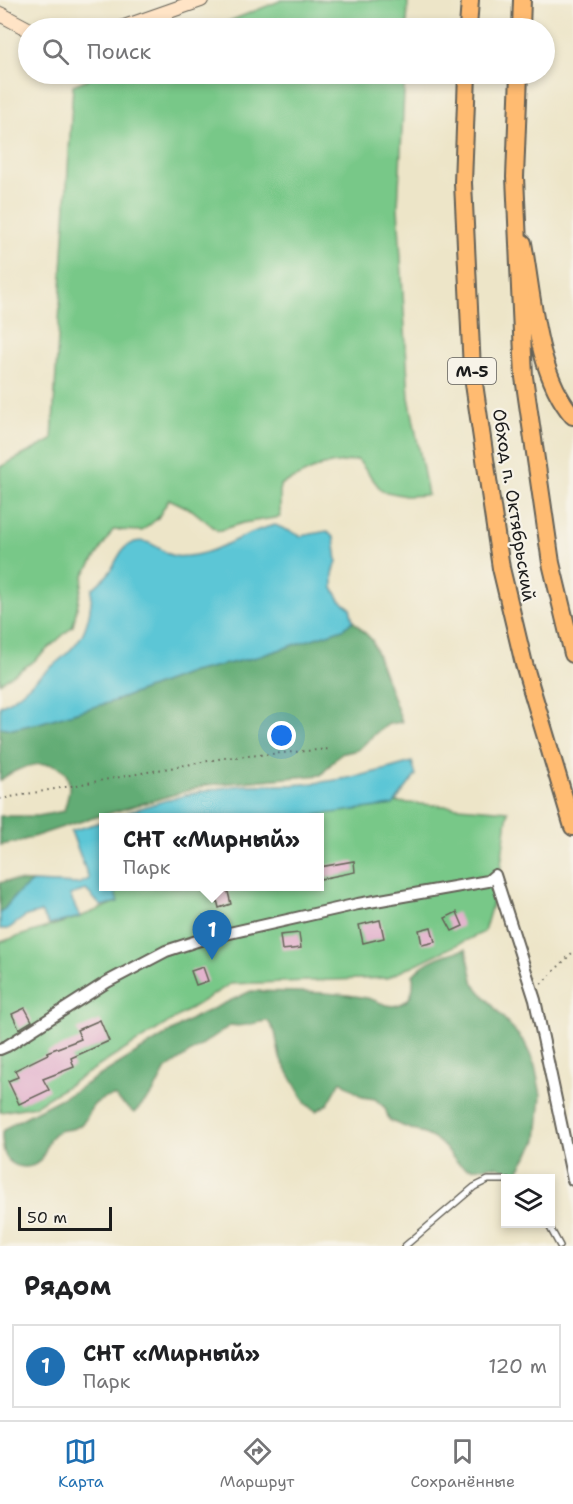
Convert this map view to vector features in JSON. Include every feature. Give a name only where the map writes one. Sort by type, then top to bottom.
[{"type":"main road","points":[[150,18],[201,0]]},
{"type":"main road","points":[[469,18],[470,0]]},
{"type":"main road","points":[[521,18],[522,0]]},
{"type":"main road","points":[[0,14],[18,24]]},
{"type":"main road","name":"Обход п. Октябрьский","points":[[467,84],[463,183],[472,370],[501,568],[524,664],[573,827]]},
{"type":"main road","name":"Обход п. Октябрьский","points":[[519,84],[516,197],[524,377],[550,563],[573,653]]},
{"type":"main road","points":[[516,197],[539,337],[550,376],[573,416]]},
{"type":"street","points":[[0,1049],[107,982],[166,951],[203,939],[358,904],[488,881],[495,875],[532,993],[573,1180]]},
{"type":"lane","points":[[405,1246],[474,1186],[488,1180],[501,1180]]},
{"type":"lane","points":[[550,1228],[560,1246]]},
{"type":"path","points":[[0,800],[224,758],[329,749]]},
{"type":"path","points":[[532,993],[573,952]]},
{"type":"green space","points":[[282,0],[408,0],[407,18],[237,18]]},
{"type":"green space","points":[[404,84],[398,207],[409,397],[428,495],[406,496],[382,491],[358,460],[323,465],[280,485],[280,517],[243,523],[218,531],[192,510],[169,499],[158,518],[142,531],[113,530],[84,575],[73,626],[33,662],[0,683],[0,467],[52,440],[73,85]]},
{"type":"green space","points":[[353,621],[372,640],[402,722],[389,724],[358,750],[340,754],[321,775],[207,785],[110,813],[99,813],[99,816],[18,842],[0,845],[0,816],[38,816],[64,811],[69,787],[67,775],[60,768],[40,764],[18,770],[0,781],[0,727],[12,729],[39,723],[114,701],[192,672],[257,657],[342,629]]},
{"type":"green space","points":[[396,802],[508,811],[499,880],[484,932],[387,978],[230,984],[35,1106],[0,1112],[0,942],[80,917],[117,902],[114,891],[324,891],[324,813],[318,813]]},
{"type":"green space","points":[[6,881],[32,882],[16,895],[0,914],[0,883]]},
{"type":"green space","points":[[466,949],[474,984],[525,1043],[535,1066],[541,1095],[537,1140],[517,1174],[497,1166],[473,1168],[463,1166],[440,1143],[425,1134],[389,1120],[385,1108],[375,1099],[362,1097],[341,1081],[328,1104],[317,1111],[306,1104],[280,1058],[275,1032],[268,1021],[231,1025],[166,1069],[153,1093],[134,1113],[114,1096],[97,1102],[86,1119],[77,1127],[52,1136],[42,1158],[36,1164],[21,1167],[11,1163],[5,1155],[2,1132],[12,1124],[73,1092],[193,1018],[251,991],[338,994],[398,1005],[410,997],[413,989],[413,975],[418,969],[451,953]]},
{"type":"water","points":[[275,525],[301,536],[327,531],[334,538],[337,561],[333,574],[333,588],[340,600],[350,608],[353,621],[343,629],[257,657],[192,672],[114,701],[39,723],[12,729],[0,727],[0,706],[19,695],[74,647],[85,629],[92,589],[109,573],[119,555],[130,544],[146,542],[174,556],[188,556],[211,551]]},
{"type":"water","points":[[412,762],[416,775],[393,805],[324,814],[127,813],[159,802],[220,788],[242,785],[290,785],[367,774]]},
{"type":"water","points":[[99,823],[99,891],[114,891],[118,902],[101,906],[86,890],[70,895],[80,917],[49,925],[41,912],[26,916],[8,929],[0,929],[0,914],[16,895],[32,882],[79,884],[89,879],[71,831]]},
{"type":"building","points":[[354,861],[355,872],[324,878],[324,866]]},
{"type":"building","points":[[228,891],[231,904],[219,908],[215,892]]},
{"type":"building","points":[[457,912],[463,926],[452,931],[445,918]]},
{"type":"building","points":[[380,920],[384,938],[363,943],[359,925]]},
{"type":"building","points":[[431,927],[435,942],[422,945],[419,930]]},
{"type":"building","points":[[299,933],[301,948],[282,950],[280,935]]},
{"type":"building","points":[[203,967],[208,981],[196,985],[191,971]]},
{"type":"building","points":[[25,1008],[32,1021],[19,1029],[12,1014]]},
{"type":"building","points":[[100,1020],[109,1041],[71,1058],[74,1067],[43,1079],[49,1090],[19,1104],[8,1081],[18,1077],[15,1070],[48,1054],[47,1052],[81,1039],[77,1030]]},
{"type":"place","name":"СНТ «Мирный»","points":[[212,960]]}]
